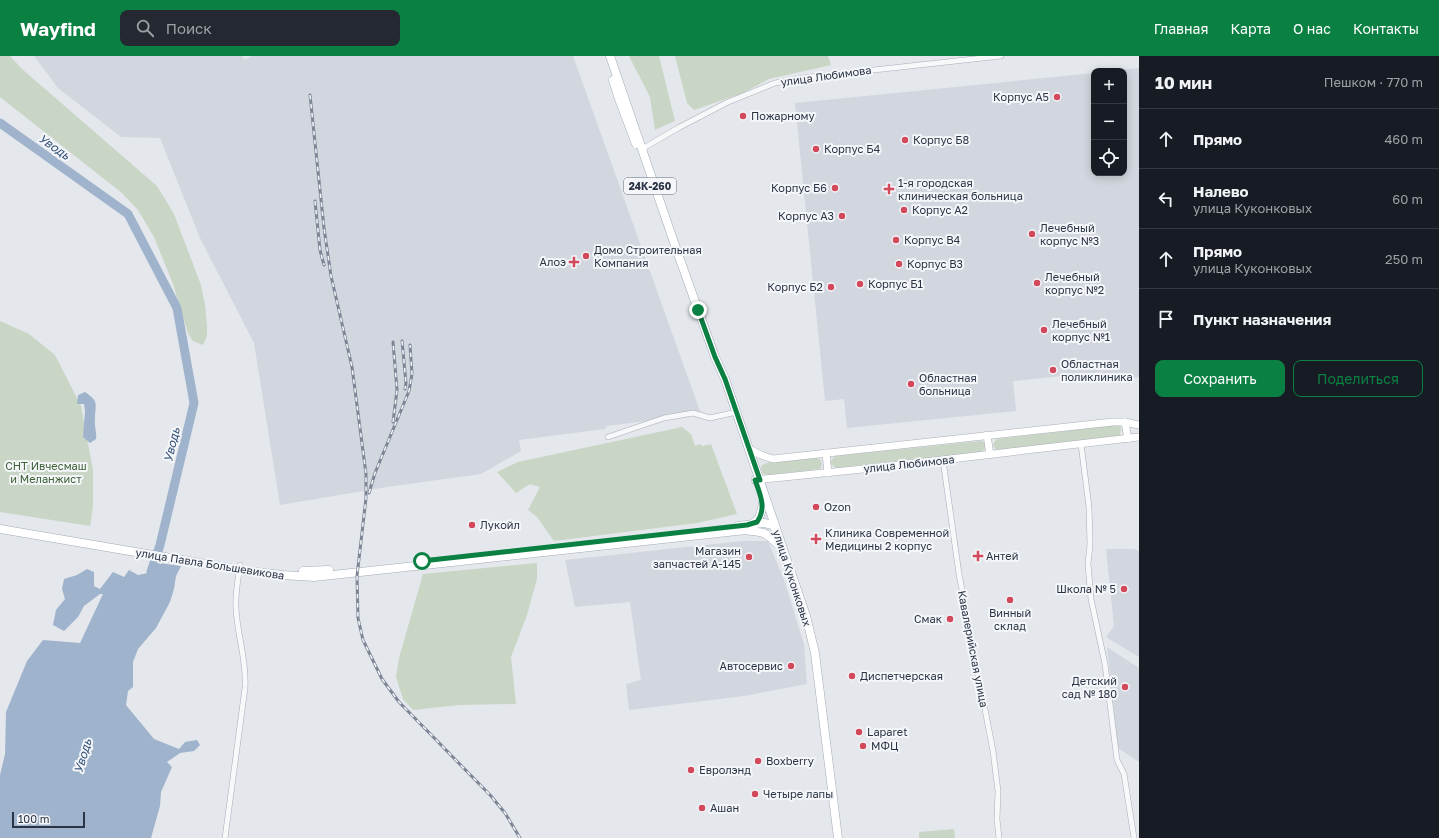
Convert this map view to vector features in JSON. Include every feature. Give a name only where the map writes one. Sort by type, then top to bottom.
[{"type":"main road","name":"улица Куконковых","points":[[606,56],[619,99],[632,135],[641,150],[655,199],[766,503],[776,544],[801,619],[810,654],[833,838]]},
{"type":"main road","name":"улица Куконковых","points":[[610,56],[682,268],[715,357],[725,379],[749,449],[757,480]]},
{"type":"main road","name":"улица Любимова","points":[[749,449],[773,459],[1110,422],[1125,422],[1139,425]]},
{"type":"main road","points":[[1125,422],[1128,439]]},
{"type":"main road","points":[[987,435],[990,455]]},
{"type":"main road","name":"улица Любимова","points":[[757,480],[990,455],[1139,437]]},
{"type":"main road","points":[[826,453],[828,473]]},
{"type":"main road","points":[[746,528],[757,522],[759,519],[766,503],[767,486],[774,478]]},
{"type":"main road","name":"улица Павла Большевикова","points":[[0,523],[139,551]]},
{"type":"main road","name":"улица Куконковых","points":[[772,526],[806,616],[815,653],[838,838]]},
{"type":"main road","points":[[746,528],[772,526]]},
{"type":"main road","name":"улица Павла Большевикова","points":[[0,529],[240,568],[293,571],[350,568],[746,528],[761,531],[768,535],[776,544]]},
{"type":"street","name":"улица Любимова","points":[[641,150],[678,128],[728,102],[775,83],[810,76],[1001,56]]},
{"type":"street","points":[[608,437],[664,418],[693,413],[710,418],[732,413]]},
{"type":"street","points":[[1080,444],[1089,507],[1090,544],[1088,564],[1091,599],[1105,664],[1117,760],[1124,774],[1134,838]]},
{"type":"street","name":"Кавалерийская улица","points":[[943,460],[958,574],[993,751],[998,791],[997,819],[999,838]]},
{"type":"street","points":[[224,838],[245,688],[245,664],[236,610],[236,597],[240,568]]},
{"type":"shaded area","points":[[34,56],[242,56],[244,60],[252,56],[573,56],[701,414],[607,426],[605,429],[519,440],[521,451],[481,474],[387,487],[280,505],[254,343],[200,238],[160,138],[121,137],[58,88]]},
{"type":"shaded area","points":[[1139,68],[1139,377],[1103,381],[1102,372],[1013,381],[1016,411],[847,428],[844,399],[825,401],[795,103],[1091,73],[1091,176],[1127,176],[1127,69]]},
{"type":"shaded area","points":[[743,541],[768,541],[784,580],[804,644],[807,684],[744,696],[629,710],[626,684],[641,680],[630,602],[575,607],[565,560]]},
{"type":"shaded area","name":"Школа № 5","points":[[1106,549],[1134,549],[1139,551],[1139,657],[1106,637],[1114,626]]},
{"type":"shaded area","name":"Детский сад № 180","points":[[1107,647],[1139,668],[1139,762],[1118,748]]},
{"type":"green space","points":[[0,56],[10,56],[22,69],[157,186],[174,214],[201,285],[207,326],[207,336],[203,345],[193,341],[188,333],[173,284],[154,237],[138,210],[122,193],[0,97]]},
{"type":"green space","points":[[629,56],[659,56],[675,121],[655,130],[650,97]]},
{"type":"green space","points":[[675,56],[828,56],[831,65],[769,79],[743,93],[694,110],[687,103]]},
{"type":"green space","name":"СНТ Ивчесмаш и Меланжист","points":[[0,321],[29,334],[55,355],[81,406],[93,470],[93,506],[90,526],[0,512]]},
{"type":"green space","points":[[1118,425],[1121,427],[1120,436],[998,451],[993,444],[997,439]]},
{"type":"green space","points":[[682,427],[691,434],[695,446],[700,444],[702,446],[711,444],[737,514],[697,523],[554,541],[537,517],[528,510],[540,487],[530,484],[516,493],[497,472],[518,462]]},
{"type":"green space","points":[[981,441],[985,442],[987,447],[981,452],[836,468],[831,464],[831,461],[835,456]]},
{"type":"green space","points":[[816,458],[820,459],[822,463],[821,468],[818,469],[770,475],[763,474],[761,468],[762,465],[770,462]]},
{"type":"green space","points":[[537,563],[537,579],[527,615],[511,657],[516,704],[459,705],[413,710],[403,699],[396,677],[399,658],[423,574]]},
{"type":"green space","points":[[954,829],[955,838],[919,838],[919,832]]},
{"type":"water","points":[[85,392],[93,398],[96,404],[96,439],[90,443],[83,437],[85,411],[84,404],[77,404],[78,395]]},
{"type":"water","points":[[152,562],[181,566],[176,576],[170,602],[156,628],[138,649],[133,662],[133,687],[128,691],[126,705],[154,739],[179,749],[185,742],[197,740],[200,745],[194,751],[180,753],[167,762],[172,767],[161,792],[160,806],[151,838],[0,838],[0,775],[5,754],[6,712],[27,661],[43,640],[80,643],[103,594],[100,594],[84,606],[78,617],[64,631],[53,625],[56,610],[65,599],[62,589],[64,579],[77,575],[87,569],[94,572],[94,586],[100,589],[113,572],[124,577],[129,570],[138,575],[148,573]]},
{"type":"waterway","name":"Уводь","points":[[0,123],[128,214],[177,308],[194,403],[160,545],[151,572]]},
{"type":"railway","points":[[310,95],[324,228],[331,276],[352,367],[366,474],[366,498],[357,576],[358,618],[363,640],[382,679],[399,702],[491,796],[505,813],[520,838]]},
{"type":"railway","points":[[315,201],[320,250],[324,265]]},
{"type":"railway","points":[[402,341],[406,383],[405,389]]},
{"type":"railway","points":[[393,342],[397,390],[393,422]]},
{"type":"railway","points":[[369,493],[375,473],[409,391],[412,374],[410,345]]},
{"type":"place","name":"Корпус А5","points":[[1057,97]]},
{"type":"place","name":"Пожарному","points":[[743,116]]},
{"type":"place","name":"Корпус Б8","points":[[905,140]]},
{"type":"place","name":"Корпус Б4","points":[[816,149]]},
{"type":"place","name":"Корпус Б6","points":[[835,188]]},
{"type":"place","name":"1-я городская клиническая больница","points":[[889,189]]},
{"type":"place","name":"Корпус А2","points":[[904,210]]},
{"type":"place","name":"Корпус А3","points":[[842,216]]},
{"type":"place","name":"Лечебный корпус №3","points":[[1032,234]]},
{"type":"place","name":"Корпус В4","points":[[896,240]]},
{"type":"place","name":"Домо Строительная Компания","points":[[586,256]]},
{"type":"place","name":"Алоэ","points":[[574,262]]},
{"type":"place","name":"Корпус В3","points":[[899,264]]},
{"type":"place","name":"Лечебный корпус №2","points":[[1037,283]]},
{"type":"place","name":"Корпус Б1","points":[[860,284]]},
{"type":"place","name":"Корпус Б2","points":[[831,287]]},
{"type":"place","name":"Лечебный корпус №1","points":[[1044,330]]},
{"type":"place","name":"Областная поликлиника","points":[[1053,370]]},
{"type":"place","name":"Областная больница","points":[[911,384]]},
{"type":"place","name":"Ozon","points":[[816,507]]},
{"type":"place","name":"Лукойл","points":[[472,525]]},
{"type":"place","name":"Клиника Современной Медицины 2 корпус","points":[[816,539]]},
{"type":"place","name":"Антей","points":[[978,556]]},
{"type":"place","name":"Магазин запчастей А-145","points":[[749,557]]},
{"type":"place","name":"Школа № 5","points":[[1124,589]]},
{"type":"place","name":"Винный склад","points":[[1010,600]]},
{"type":"place","name":"Смак","points":[[950,619]]},
{"type":"place","name":"Автосервис","points":[[791,666]]},
{"type":"place","name":"Диспетчерская","points":[[852,676]]},
{"type":"place","name":"Детский сад № 180","points":[[1125,687]]},
{"type":"place","name":"Laparet","points":[[859,732]]},
{"type":"place","name":"МФЦ","points":[[863,746]]},
{"type":"place","name":"Boxberry","points":[[758,761]]},
{"type":"place","name":"Евролэнд","points":[[691,770]]},
{"type":"place","name":"Четыре лапы","points":[[755,794]]},
{"type":"place","name":"Ашан","points":[[702,808]]},
{"type":"route","points":[[422,561],[747,525],[757,522],[761,515],[763,503],[755,480],[760,480],[725,379],[715,357],[698,310]]}]
